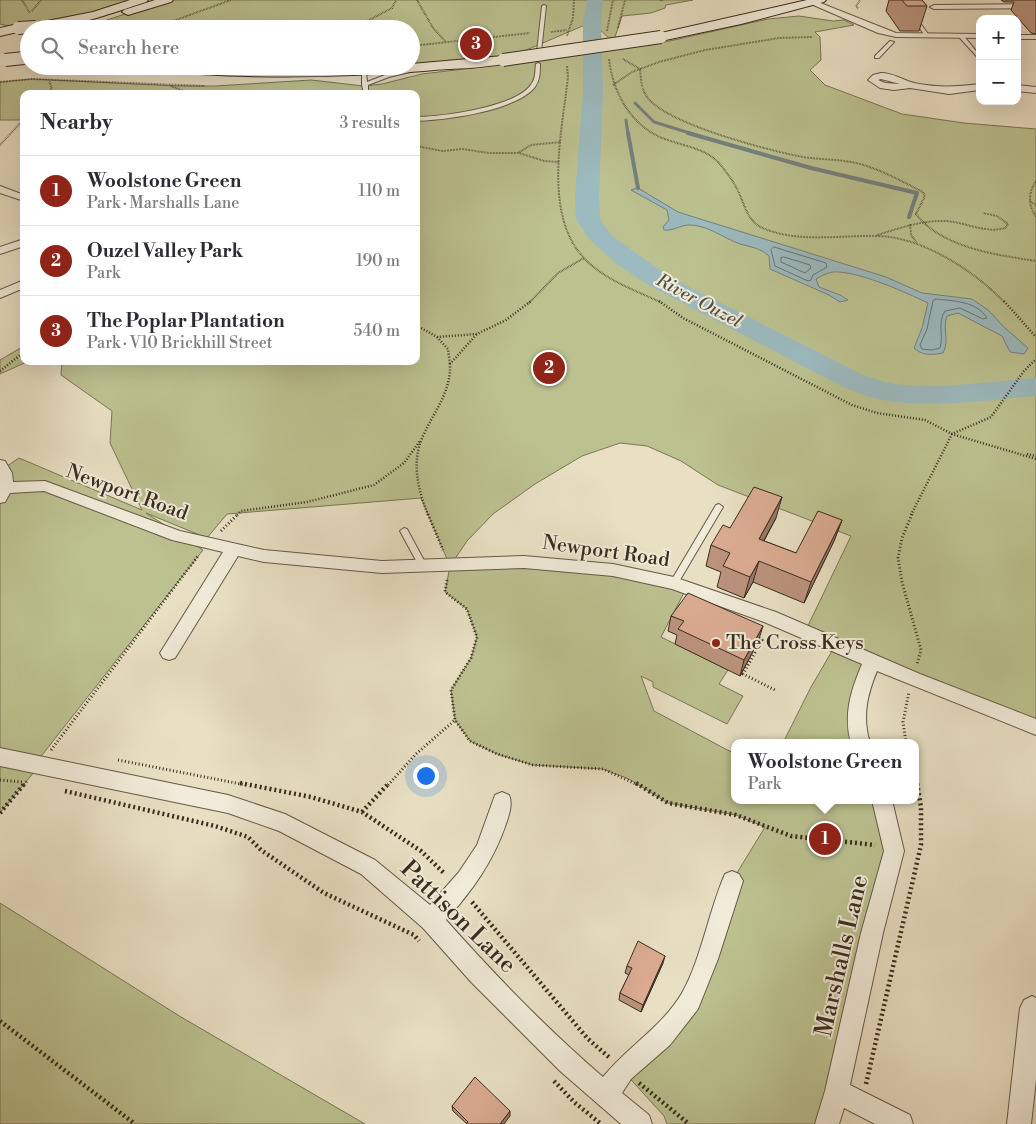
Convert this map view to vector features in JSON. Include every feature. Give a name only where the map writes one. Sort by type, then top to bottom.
[{"type":"street","points":[[70,20],[95,15],[142,0]]},
{"type":"street","points":[[107,20],[167,0]]},
{"type":"street","points":[[1032,0],[1036,5]]},
{"type":"street","points":[[422,67],[503,60],[661,37],[817,1],[882,31],[906,45]]},
{"type":"street","points":[[934,6],[964,3],[1036,5]]},
{"type":"street","points":[[839,4],[841,13]]},
{"type":"street","points":[[0,27],[18,28]]},
{"type":"street","points":[[0,32],[18,28]]},
{"type":"street","points":[[894,39],[928,36],[976,36]]},
{"type":"street","points":[[1021,36],[1036,37]]},
{"type":"street","points":[[960,46],[969,46]]},
{"type":"street","points":[[2,60],[20,59]]},
{"type":"street","points":[[910,85],[950,91],[976,88]]},
{"type":"street","points":[[1021,88],[1036,90]]},
{"type":"street","points":[[0,189],[20,197]]},
{"type":"street","points":[[0,251],[20,244]]},
{"type":"street","points":[[0,294],[20,286]]},
{"type":"street","name":"Newport Road","points":[[0,465],[6,472],[3,493],[45,486],[115,514],[178,536],[264,556],[382,567],[524,562],[613,570],[674,583],[770,617],[914,679],[1036,727]]},
{"type":"street","points":[[169,653],[233,550]]},
{"type":"street","points":[[859,739],[856,710],[859,692],[872,661]]},
{"type":"street","name":"Pattison Lane","points":[[0,758],[33,777],[228,804],[286,824],[368,867],[431,920],[568,1063],[640,1124]]},
{"type":"street","points":[[431,920],[481,860],[496,826],[502,801]]},
{"type":"street","name":"Marshalls Lane","points":[[827,1124],[837,1091],[872,933],[894,850],[883,804]]},
{"type":"street","points":[[606,1095],[623,1070],[662,1037],[690,1000],[707,959],[732,881]]},
{"type":"street","points":[[1018,1124],[1032,1008]]},
{"type":"street","points":[[837,1091],[902,1124]]},
{"type":"lane","points":[[539,52],[544,6]]},
{"type":"lane","points":[[911,13],[928,36]]},
{"type":"lane","points":[[961,36],[976,54]]},
{"type":"lane","points":[[877,57],[894,39]]},
{"type":"lane","points":[[420,119],[470,113],[516,98],[533,87],[536,81],[538,64]]},
{"type":"lane","points":[[364,75],[365,90]]},
{"type":"lane","points":[[364,85],[391,75]]},
{"type":"lane","points":[[674,583],[719,507]]},
{"type":"lane","points":[[404,531],[423,566]]},
{"type":"path","points":[[22,0],[30,10],[30,16],[41,0]]},
{"type":"path","points":[[176,20],[231,0]]},
{"type":"path","points":[[369,20],[392,8],[396,0]]},
{"type":"path","points":[[417,0],[433,28],[445,42]]},
{"type":"path","points":[[566,38],[573,18],[574,0]]},
{"type":"path","points":[[607,40],[608,20],[613,0]]},
{"type":"path","points":[[616,34],[625,0]]},
{"type":"path","points":[[420,45],[508,34],[568,30]]},
{"type":"path","points":[[613,85],[632,72],[705,50],[779,38],[812,37]]},
{"type":"path","points":[[608,55],[610,78],[622,105],[646,130],[661,138],[704,151],[718,162],[736,186],[749,218],[758,226],[773,231],[813,236],[904,238],[976,274],[1009,305],[1036,337]]},
{"type":"path","points":[[620,56],[640,69]]},
{"type":"path","points":[[565,59],[568,77],[561,142],[560,203],[564,223],[572,242],[584,258],[614,280],[663,304],[684,318],[852,405],[877,413],[925,420],[952,434],[1000,449],[1036,457]]},
{"type":"path","points":[[640,69],[640,84],[644,92],[650,101],[668,114],[760,146],[791,154],[860,164],[875,169],[923,192],[925,196],[916,214],[920,222],[941,235],[971,246],[1036,261]]},
{"type":"path","points":[[49,81],[52,88],[51,90]]},
{"type":"path","points":[[170,85],[182,90]]},
{"type":"path","points":[[0,145],[20,122]]},
{"type":"path","points":[[518,153],[531,145],[561,142]]},
{"type":"path","points":[[420,147],[444,152],[462,149],[489,153],[518,153],[544,161],[560,162]]},
{"type":"path","points":[[1036,182],[1030,192],[1030,200],[1036,217]]},
{"type":"path","points":[[1030,200],[1036,205]]},
{"type":"path","points":[[872,236],[920,222],[946,221],[994,230],[1004,230],[1007,227],[1008,224],[1003,219],[995,215],[983,213]]},
{"type":"path","points":[[910,224],[911,235],[918,244]]},
{"type":"path","points":[[437,337],[476,334],[506,320],[524,308],[558,273],[584,258]]},
{"type":"path","points":[[0,812],[33,777],[208,544],[241,511],[308,502],[374,485],[404,463],[444,401],[451,374],[448,349],[437,337],[420,328]]},
{"type":"path","points":[[450,364],[476,334]]},
{"type":"path","points":[[0,371],[20,355]]},
{"type":"path","points":[[905,739],[903,722],[909,690],[914,679],[921,650],[902,582],[898,558],[902,538],[913,511],[952,434],[991,417],[1000,408],[1024,371],[1036,359]]},
{"type":"path","points":[[421,438],[417,467],[421,498],[450,566],[445,592],[467,609],[477,637],[471,658],[451,690],[455,720],[470,741],[497,754],[533,765],[603,769],[629,779],[668,803],[736,815],[791,836],[869,844],[918,858]]},
{"type":"path","points":[[759,638],[770,617]]},
{"type":"path","points":[[750,635],[762,640],[743,674],[775,690]]},
{"type":"path","points":[[362,812],[416,754],[455,720]]},
{"type":"path","points":[[0,780],[33,777]]},
{"type":"path","points":[[63,791],[214,826],[248,837],[261,850],[324,893],[414,935],[420,942]]},
{"type":"path","points":[[862,1104],[921,845],[921,807],[919,795]]},
{"type":"path","points":[[0,1021],[135,1124]]},
{"type":"path","points":[[547,1074],[574,1102],[601,1124]]},
{"type":"green space","points":[[0,0],[142,0],[95,15],[65,20],[20,20],[20,28],[18,28],[0,24]]},
{"type":"green space","points":[[167,0],[693,0],[666,5],[665,8],[651,13],[622,16],[614,40],[616,45],[592,22],[524,51],[524,54],[420,66],[420,20],[107,20]]},
{"type":"green space","points":[[799,16],[833,21],[844,20],[854,25],[815,32],[820,37],[821,60],[810,70],[825,85],[902,114],[964,123],[1036,129],[1036,727],[872,662],[862,739],[785,739],[811,687],[835,646],[805,632],[851,536],[718,485],[681,461],[647,446],[620,443],[582,456],[535,484],[493,514],[467,541],[450,566],[421,498],[227,514],[207,538],[146,513],[203,550],[35,764],[39,766],[0,813],[0,471],[19,458],[142,510],[110,443],[112,411],[61,375],[62,365],[420,365],[420,90],[20,90],[20,120],[0,120],[0,82],[32,79],[215,86],[311,80],[364,86],[382,84],[422,74],[665,42],[768,19]]},
{"type":"green space","points":[[20,348],[20,365],[0,374],[0,360]]},
{"type":"green space","points":[[524,562],[687,587],[661,637],[728,670],[719,684],[743,696],[727,724],[653,687],[653,682],[641,676],[654,711],[731,752],[731,804],[883,804],[894,851],[827,1124],[667,1124],[664,1116],[623,1071],[690,1001],[732,881],[765,827],[736,815],[668,803],[629,779],[603,769],[533,765],[497,754],[470,741],[455,720],[451,690],[471,658],[477,637],[467,609],[445,592],[450,566]]},
{"type":"green space","points":[[0,903],[181,1017],[365,1124],[0,1124]]},
{"type":"water","points":[[638,188],[678,212],[886,277],[922,293],[972,299],[988,310],[1028,348],[1024,354],[1010,352],[1002,336],[958,313],[947,316],[945,325],[946,344],[943,353],[924,354],[914,348],[922,328],[928,303],[885,284],[849,273],[833,272],[816,279],[819,287],[848,300],[840,302],[829,295],[770,269],[769,256],[759,249],[740,244],[715,232],[694,225],[664,230],[663,227],[669,220],[667,210],[631,190]]},
{"type":"building","points":[[902,0],[922,0],[927,6],[907,6]]},
{"type":"building","points":[[754,487],[782,497],[759,539],[796,553],[818,511],[842,520],[811,582],[759,561],[750,577],[723,566],[730,553],[711,545],[723,525],[730,528]]},
{"type":"building","points":[[688,593],[763,626],[744,660],[678,629],[684,621],[671,616]]},
{"type":"building","points":[[638,941],[665,956],[643,1005],[620,993],[632,968],[627,966]]},
{"type":"building","points":[[475,1077],[510,1111],[500,1124],[466,1124],[468,1122],[452,1106]]},
{"type":"waterway","name":"River Ouzel","points":[[595,0],[592,22],[593,92],[587,197],[588,219],[602,240],[659,281],[853,381],[882,391],[908,394],[948,394],[1036,387]]},
{"type":"waterway","points":[[635,103],[654,122],[693,134]]},
{"type":"waterway","points":[[626,120],[628,134]]},
{"type":"waterway","points":[[628,133],[638,188]]},
{"type":"waterway","points":[[688,133],[811,168],[917,193],[909,217]]},
{"type":"place","name":"The Poplar Plantation","points":[[476,44]]},
{"type":"place","name":"Ouzel Valley Park","points":[[549,368]]},
{"type":"place","name":"The Cross Keys","points":[[716,643]]},
{"type":"place","name":"Woolstone Green","points":[[825,839]]}]
